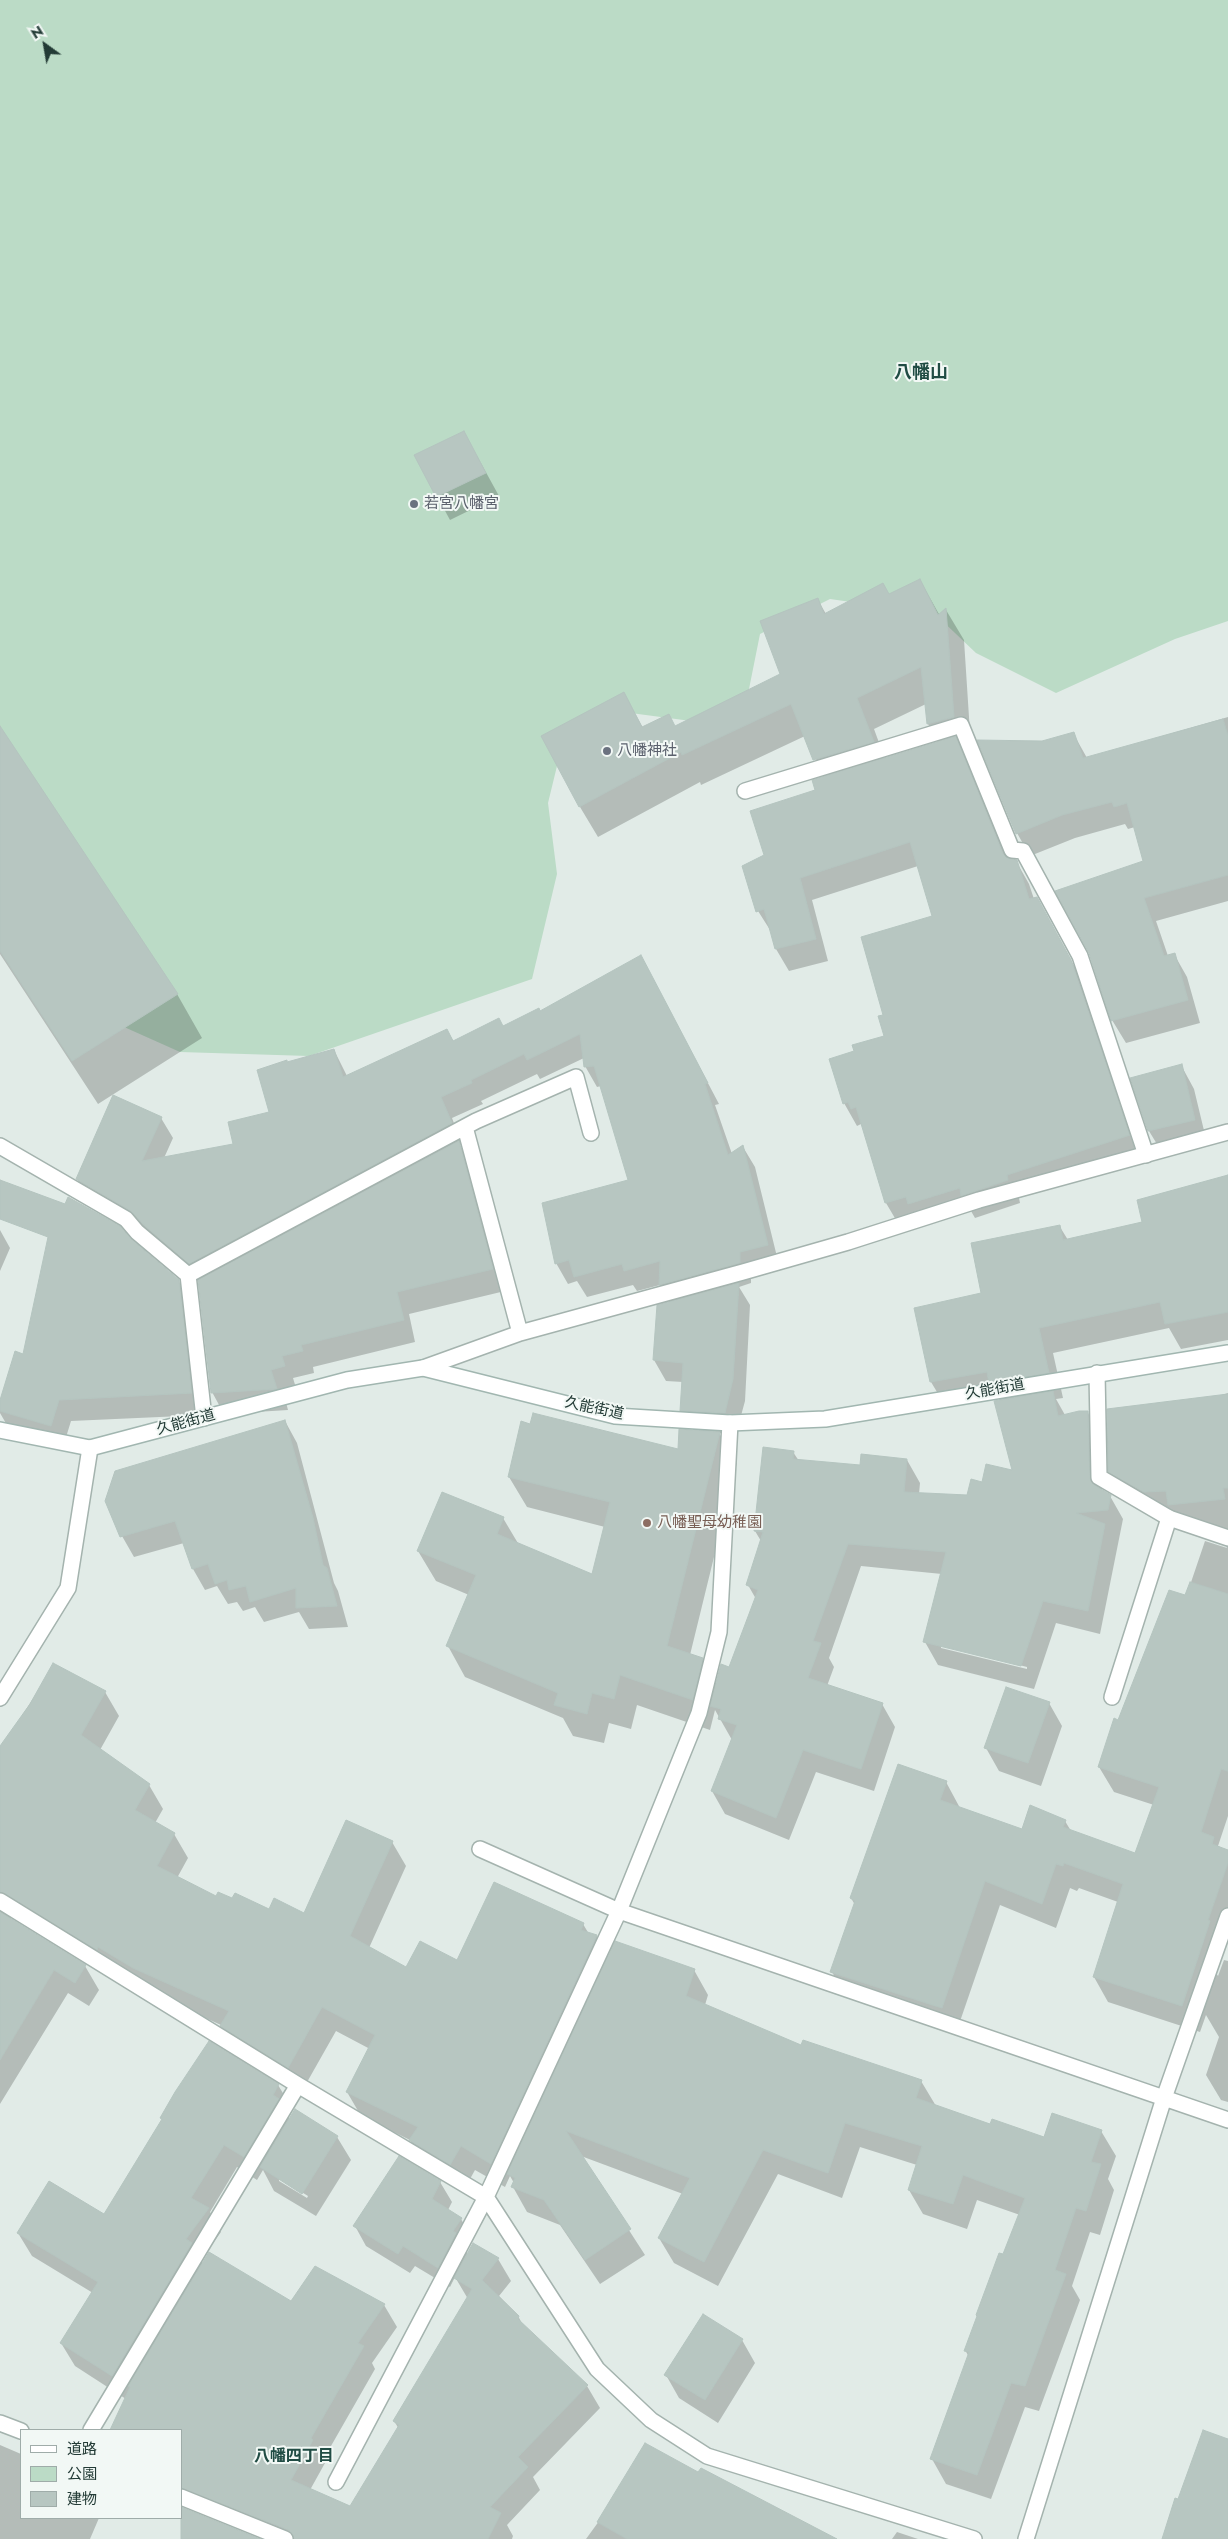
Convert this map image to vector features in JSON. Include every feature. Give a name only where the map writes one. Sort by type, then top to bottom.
[{"type":"street","points":[[745,791],[961,725],[1012,850],[1023,852],[1080,956],[1146,1155]]},
{"type":"street","points":[[188,1275],[465,1127],[576,1077],[591,1133]]},
{"type":"street","points":[[465,1127],[520,1333]]},
{"type":"street","points":[[423,1368],[520,1333],[848,1242],[979,1200],[1228,1132]]},
{"type":"street","points":[[0,1146],[126,1219],[137,1232],[188,1275],[204,1418]]},
{"type":"street","name":"久能街道","points":[[0,1430],[90,1448],[347,1380],[423,1368],[615,1416],[730,1423],[825,1419],[1228,1353]]},
{"type":"street","points":[[1097,1373],[1099,1477],[1169,1518],[1228,1538]]},
{"type":"street","points":[[336,2482],[486,2197],[619,1911],[699,1713],[720,1632],[730,1423]]},
{"type":"street","points":[[0,1698],[68,1588],[90,1448]]},
{"type":"street","points":[[1112,1697],[1169,1518]]},
{"type":"street","points":[[480,1849],[619,1911],[1228,2120]]},
{"type":"street","points":[[0,1901],[298,2085],[486,2197],[597,2369],[652,2420],[707,2456],[974,2539]]},
{"type":"street","points":[[1026,2539],[1164,2098],[1228,1916]]},
{"type":"street","points":[[92,2429],[298,2085]]},
{"type":"street","points":[[0,2423],[20,2432]]},
{"type":"street","points":[[182,2497],[285,2539]]},
{"type":"green space","points":[[0,0],[1228,0],[1228,621],[1175,639],[1056,693],[976,653],[935,614],[830,599],[760,634],[747,699],[691,721],[608,710],[566,729],[548,803],[557,874],[532,979],[309,1056],[180,1052],[124,1027],[0,868]]},
{"type":"building","points":[[464,431],[486,473],[436,497],[414,455]]},
{"type":"building","points":[[920,579],[938,615],[946,608],[954,717],[927,724],[921,667],[857,698],[874,742],[813,760],[791,704],[682,755],[681,752],[579,807],[541,736],[624,692],[642,727],[669,714],[675,726],[780,674],[760,621],[818,598],[824,614],[883,583],[889,594]]},
{"type":"building","points":[[1223,719],[1228,736],[1228,875],[1144,898],[1164,956],[1175,953],[1188,1000],[1111,1021],[1089,953],[1055,891],[1143,861],[1127,803],[1114,807],[1112,802],[1062,815],[1016,834],[977,740],[1042,741],[1074,732],[1083,758]]},
{"type":"building","points":[[0,726],[178,994],[72,1061],[0,951]]},
{"type":"building","points":[[956,736],[1003,854],[1007,858],[1017,860],[1029,899],[1037,897],[1071,960],[1130,1135],[1007,1175],[1008,1180],[961,1196],[960,1188],[908,1204],[906,1197],[885,1203],[856,1107],[851,1109],[848,1102],[843,1104],[829,1059],[854,1051],[852,1045],[884,1036],[878,1016],[883,1015],[861,937],[932,916],[910,842],[800,878],[816,939],[775,949],[764,909],[756,912],[742,866],[764,855],[750,811],[815,790],[812,780]]},
{"type":"building","points":[[641,955],[708,1083],[705,1084],[728,1155],[743,1145],[768,1245],[740,1252],[740,1263],[659,1285],[660,1261],[624,1271],[622,1264],[574,1277],[569,1260],[555,1264],[542,1203],[628,1180],[594,1066],[584,1067],[580,1034],[527,1060],[524,1054],[471,1080],[472,1083],[441,1097],[452,1123],[189,1264],[144,1225],[131,1211],[76,1179],[113,1095],[162,1117],[142,1161],[233,1144],[228,1122],[269,1112],[257,1070],[287,1060],[287,1062],[334,1049],[343,1077],[447,1029],[453,1041],[499,1018],[503,1026],[539,1008],[540,1011]]},
{"type":"building","points":[[1182,1064],[1195,1120],[1148,1131],[1130,1078]]},
{"type":"building","points":[[459,1141],[493,1269],[397,1292],[404,1320],[301,1345],[303,1351],[282,1356],[285,1366],[271,1370],[277,1389],[211,1393],[198,1280]]},
{"type":"building","points":[[1228,1175],[1228,1312],[1165,1324],[1160,1302],[1039,1328],[1049,1373],[989,1383],[987,1372],[930,1382],[914,1308],[981,1293],[971,1243],[1060,1225],[1063,1240],[1142,1222],[1137,1200]]},
{"type":"building","points":[[0,1180],[65,1204],[68,1197],[120,1226],[131,1239],[179,1280],[192,1393],[59,1400],[51,1426],[0,1411],[0,1400],[15,1351],[23,1354],[48,1237],[0,1219]]},
{"type":"building","points":[[739,1283],[733,1379],[725,1413],[680,1411],[683,1363],[653,1360],[657,1305]]},
{"type":"building","points":[[1053,1391],[1058,1416],[1088,1411],[1090,1478],[1094,1485],[1111,1495],[1108,1510],[1076,1513],[1105,1524],[1088,1611],[1043,1601],[1021,1666],[923,1642],[946,1552],[848,1544],[813,1641],[821,1643],[808,1678],[883,1703],[861,1769],[803,1750],[776,1818],[711,1791],[737,1725],[718,1719],[721,1709],[710,1706],[721,1664],[729,1667],[758,1590],[746,1585],[763,1532],[754,1531],[763,1447],[794,1451],[793,1459],[860,1465],[861,1454],[907,1459],[904,1492],[967,1495],[971,1479],[982,1482],[986,1464],[1012,1470],[994,1401]]},
{"type":"building","points":[[1228,1394],[1228,1488],[1223,1488],[1225,1499],[1168,1505],[1166,1491],[1144,1492],[1108,1472],[1107,1409]]},
{"type":"building","points":[[533,1413],[678,1449],[679,1429],[720,1432],[667,1646],[703,1658],[693,1700],[620,1675],[614,1699],[592,1693],[587,1714],[554,1705],[558,1693],[446,1646],[476,1575],[417,1551],[442,1492],[504,1517],[497,1534],[592,1574],[610,1502],[508,1477],[521,1421],[530,1424]]},
{"type":"building","points":[[285,1420],[313,1518],[323,1565],[327,1568],[337,1606],[296,1608],[296,1588],[250,1602],[246,1586],[229,1590],[227,1580],[215,1584],[208,1564],[192,1569],[175,1521],[120,1537],[105,1501],[115,1471]]},
{"type":"building","points":[[1190,1582],[1228,1594],[1228,1771],[1221,1769],[1201,1832],[1214,1837],[1212,1844],[1228,1850],[1228,1863],[1208,1920],[1210,1921],[1182,2006],[1093,1977],[1123,1884],[1064,1863],[1063,1866],[1056,1864],[1042,1904],[985,1881],[942,2008],[830,1972],[855,1901],[850,1898],[898,1764],[947,1781],[940,1800],[1022,1829],[1030,1805],[1066,1820],[1063,1827],[1135,1853],[1159,1787],[1098,1767],[1114,1718],[1118,1720],[1169,1590],[1185,1595]]},
{"type":"building","points":[[53,1663],[106,1691],[81,1735],[150,1784],[135,1810],[175,1833],[157,1866],[216,1896],[218,1892],[232,1898],[235,1893],[269,1909],[274,1898],[304,1913],[346,1820],[393,1841],[350,1936],[406,1967],[420,1941],[457,1960],[494,1882],[584,1923],[581,1930],[597,1935],[491,2164],[461,2146],[450,2165],[409,2140],[418,2127],[346,2092],[375,2035],[322,2007],[288,2068],[220,2026],[229,2011],[133,1968],[98,1947],[97,1950],[0,1892],[0,1746],[30,1704]]},
{"type":"building","points":[[1006,1687],[1050,1702],[1028,1763],[984,1748]]},
{"type":"building","points":[[0,1912],[86,1965],[75,1983],[54,1970],[0,2060]]},
{"type":"building","points":[[615,1941],[695,1969],[686,1996],[801,2045],[803,2040],[922,2080],[916,2098],[990,2124],[992,2119],[1044,2137],[1052,2113],[1102,2130],[1091,2162],[1101,2164],[1086,2211],[1076,2208],[1055,2270],[1066,2274],[1025,2386],[1011,2383],[977,2475],[930,2459],[969,2352],[964,2351],[976,2315],[999,2253],[1003,2254],[1025,2198],[963,2175],[953,2204],[908,2190],[922,2146],[845,2123],[828,2173],[763,2150],[704,2262],[658,2238],[690,2178],[566,2131],[631,2229],[585,2260],[544,2200],[511,2187],[515,2178],[507,2174]]},
{"type":"building","points":[[209,2041],[279,2084],[273,2095],[279,2099],[244,2157],[224,2145],[191,2198],[209,2208],[186,2239],[192,2243],[112,2376],[60,2343],[98,2282],[17,2233],[49,2181],[104,2214],[162,2119],[160,2118],[175,2092]]},
{"type":"building","points":[[295,2109],[338,2136],[302,2194],[260,2167]]},
{"type":"building","points":[[399,2156],[441,2181],[432,2199],[462,2218],[453,2231],[456,2233],[438,2268],[403,2246],[398,2254],[353,2226]]},
{"type":"building","points":[[473,2243],[499,2258],[482,2280],[519,2316],[518,2319],[588,2385],[518,2457],[528,2467],[490,2507],[501,2513],[488,2539],[294,2539],[289,2530],[182,2488],[182,2429],[110,2429],[130,2387],[128,2386],[209,2252],[291,2301],[315,2266],[385,2304],[358,2343],[364,2346],[311,2438],[313,2440],[291,2480],[350,2506],[399,2425],[393,2421],[472,2289],[454,2278]]},
{"type":"building","points":[[703,2314],[743,2339],[705,2400],[664,2375]]},
{"type":"building","points":[[1203,2430],[1228,2439],[1228,2539],[1162,2539],[1175,2498],[1178,2499]]},
{"type":"building","points":[[645,2443],[698,2472],[701,2468],[837,2539],[627,2539],[597,2522]]},
{"type":"building","points":[[182,2507],[260,2539],[181,2539]]},
{"type":"place","name":"若宮八幡宮","points":[[414,504]]},
{"type":"place","name":"八幡神社","points":[[607,751]]},
{"type":"place","name":"八幡聖母幼稚園","points":[[647,1523]]},
{"type":"district","name":"八幡山","points":[[921,374]]},
{"type":"district","name":"八幡四丁目","points":[[294,2457]]}]
